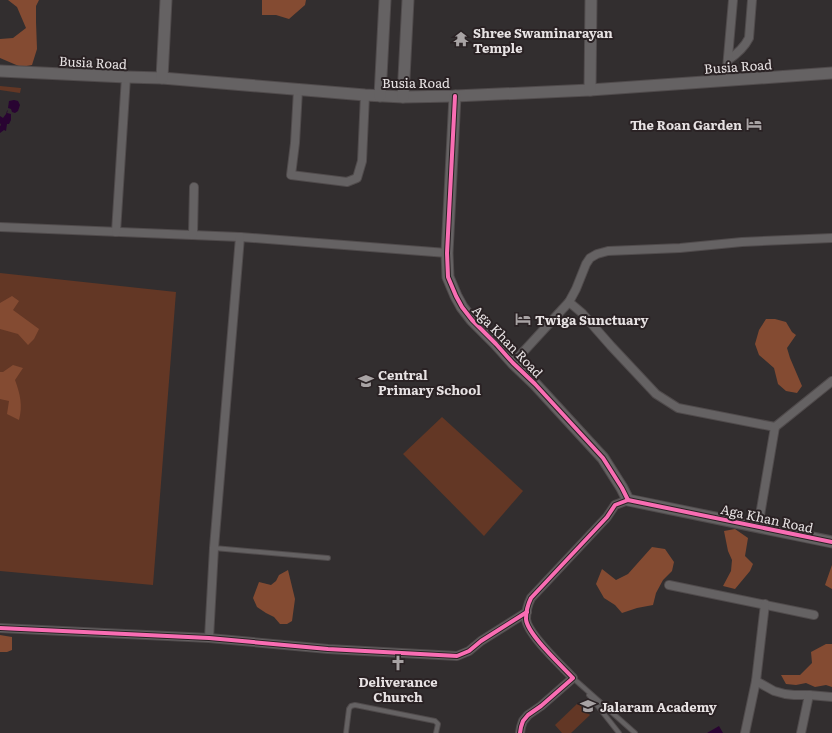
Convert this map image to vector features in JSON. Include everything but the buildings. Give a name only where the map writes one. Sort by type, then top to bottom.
[{"type":"street","points":[[162,78],[166,0]]},
{"type":"street","points":[[380,96],[385,0]]},
{"type":"street","points":[[403,97],[408,0]]},
{"type":"street","points":[[590,90],[591,0]]},
{"type":"street","points":[[726,80],[733,0]]},
{"type":"street","points":[[728,60],[741,51],[749,38],[752,0]]},
{"type":"street","name":"Busia Road","points":[[0,71],[162,78],[298,90],[403,97],[590,90],[832,73]]},
{"type":"street","points":[[116,232],[126,77]]},
{"type":"street","points":[[298,90],[295,143],[291,175],[348,182],[357,178],[362,161],[365,95]]},
{"type":"street","name":"Aga Khan Road","points":[[455,96],[447,252],[448,277],[462,307],[472,320],[535,384],[603,458],[628,500],[832,542]]},
{"type":"street","points":[[193,234],[194,187]]},
{"type":"street","points":[[0,227],[193,234],[447,252]]},
{"type":"street","points":[[209,638],[214,548],[240,237]]},
{"type":"street","points":[[513,363],[569,302],[586,264],[590,258],[597,254],[608,251],[680,248],[742,242],[832,238]]},
{"type":"street","points":[[569,302],[582,313],[656,394],[667,402],[678,408],[775,427]]},
{"type":"street","points":[[758,527],[775,427],[832,381]]},
{"type":"street","points":[[520,733],[523,721],[528,715],[541,706],[573,678],[533,635],[526,620],[528,604],[531,598],[607,517],[615,505],[628,500]]},
{"type":"street","points":[[669,585],[814,614]]},
{"type":"street","points":[[745,733],[756,681],[766,604]]},
{"type":"street","points":[[0,628],[209,638],[328,650],[457,656],[469,651],[481,641],[528,612]]},
{"type":"street","points":[[756,681],[785,694],[832,697]]},
{"type":"street","points":[[801,733],[809,695]]},
{"type":"lane","points":[[214,548],[328,558]]},
{"type":"lane","points":[[573,678],[635,733]]},
{"type":"lane","points":[[582,687],[619,733]]},
{"type":"lane","points":[[346,733],[349,709],[351,706],[355,705],[435,721],[438,724],[436,733]]},
{"type":"shaded area","points":[[8,0],[39,0],[36,6],[37,49],[32,65],[21,67],[0,58],[0,39],[13,38],[26,28],[17,7]]},
{"type":"shaded area","points":[[262,0],[306,0],[305,5],[289,19],[276,15],[262,15]]},
{"type":"shaded area","points":[[0,86],[21,88],[20,93],[0,90]]},
{"type":"shaded area","points":[[9,101],[18,101],[20,105],[18,111],[15,113],[8,108]]},
{"type":"shaded area","points":[[8,110],[7,113],[11,114],[11,120],[9,124],[7,124],[6,131],[4,130],[0,133],[0,116],[3,118]]},
{"type":"shaded area","points":[[0,273],[176,292],[153,585],[0,571]]},
{"type":"shaded area","points":[[12,296],[19,301],[13,310],[39,329],[34,339],[28,345],[18,334],[0,329],[0,303]]},
{"type":"shaded area","points":[[766,319],[775,319],[786,322],[792,332],[796,335],[787,348],[802,386],[797,393],[786,391],[778,384],[774,368],[759,355],[755,344],[759,330]]},
{"type":"shaded area","points":[[13,365],[23,368],[15,380],[21,409],[19,420],[7,414],[9,401],[0,399],[0,372],[3,372]]},
{"type":"shaded area","points":[[442,417],[523,491],[484,536],[403,454]]},
{"type":"shaded area","points":[[735,529],[748,538],[745,556],[753,564],[750,571],[735,589],[723,586],[731,571],[732,560],[728,551],[724,531]]},
{"type":"shaded area","points":[[652,547],[665,549],[674,562],[672,571],[663,580],[656,593],[653,605],[622,613],[615,605],[604,598],[596,584],[602,569],[616,580],[628,574]]},
{"type":"shaded area","points":[[832,565],[832,589],[825,585]]},
{"type":"shaded area","points":[[288,570],[295,599],[292,621],[287,624],[280,624],[274,617],[257,607],[253,598],[259,582],[271,585],[276,581],[279,575]]},
{"type":"shaded area","points":[[0,635],[12,637],[12,650],[0,652]]},
{"type":"shaded area","points":[[826,644],[832,644],[832,687],[826,685],[815,687],[806,683],[796,685],[786,684],[781,675],[800,675],[812,663],[811,652]]},
{"type":"shaded area","points":[[578,703],[590,715],[571,733],[562,733],[555,725]]},
{"type":"shaded area","points":[[719,726],[723,733],[707,733]]},
{"type":"cycle path","points":[[455,96],[447,253],[448,277],[456,296],[472,320],[535,384],[603,458],[628,500]]},
{"type":"cycle path","points":[[520,733],[523,721],[528,715],[541,706],[573,678],[532,633],[526,619],[527,608],[530,600],[607,517],[615,505],[628,500],[832,542]]},
{"type":"cycle path","points":[[0,628],[209,638],[328,649],[457,656],[469,651],[481,641],[527,612]]},
{"type":"place","name":"Shree Swaminarayan Temple","points":[[461,39]]},
{"type":"place","name":"The Roan Garden","points":[[754,124]]},
{"type":"place","name":"Twiga Sunctuary","points":[[523,319]]},
{"type":"place","name":"Central Primary School","points":[[366,381]]},
{"type":"place","name":"Deliverance Church","points":[[398,663]]},
{"type":"place","name":"Jalaram Academy","points":[[588,706]]}]
